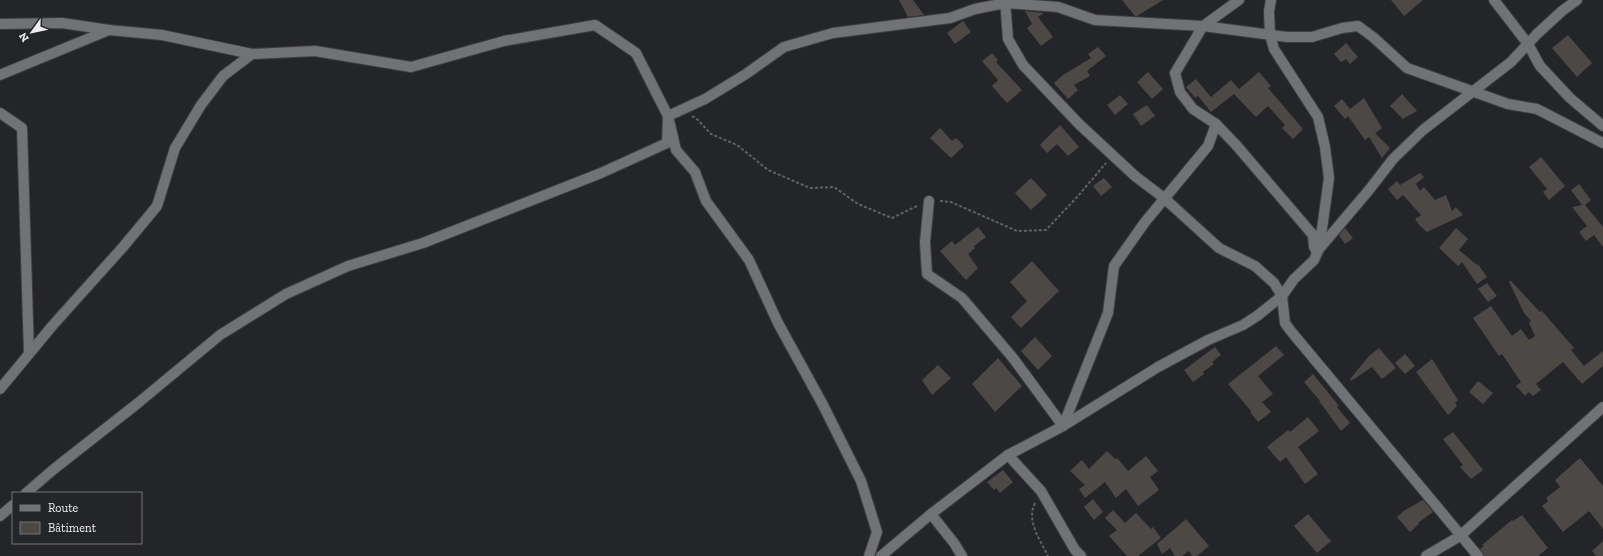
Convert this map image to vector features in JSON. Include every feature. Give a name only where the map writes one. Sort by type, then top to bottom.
[{"type":"street","points":[[1239,0],[1203,26],[1175,73],[1180,92],[1193,109],[1216,124],[1237,146],[1313,235],[1314,260]]},
{"type":"street","points":[[1271,0],[1269,11],[1270,35],[1274,49],[1318,117],[1325,147],[1329,178],[1322,228],[1314,260]]},
{"type":"street","points":[[1494,0],[1528,44],[1540,66],[1570,98],[1603,126]]},
{"type":"street","points":[[881,556],[931,514],[1008,455],[1063,426],[1158,366],[1208,340],[1243,325],[1257,316],[1282,296],[1294,279],[1314,260],[1319,249],[1369,190],[1393,158],[1422,130],[1472,90],[1511,62],[1562,11],[1577,0]]},
{"type":"street","points":[[1005,1],[1008,39],[1024,66],[1049,94],[1112,156],[1135,176],[1164,198],[1219,248],[1255,266],[1274,283],[1282,296],[1285,323],[1290,330],[1478,556]]},
{"type":"street","points":[[668,116],[705,99],[746,74],[784,47],[833,33],[950,18],[975,8],[1005,1],[1058,6],[1095,20],[1203,26],[1287,37],[1312,37],[1342,28],[1358,26],[1373,37],[1407,68],[1508,104],[1537,109],[1603,143]]},
{"type":"street","points":[[0,24],[62,23],[109,30],[162,35],[252,54],[315,52],[411,67],[504,41],[595,26],[636,54],[668,116],[676,150],[695,172],[706,201],[749,260],[778,323],[824,405],[860,481],[877,532],[869,556]]},
{"type":"street","points":[[0,75],[109,30]]},
{"type":"street","points":[[0,390],[29,353],[157,206],[175,148],[201,105],[223,76],[252,54]]},
{"type":"street","points":[[0,113],[22,128],[29,353]]},
{"type":"street","points":[[27,492],[220,335],[286,294],[348,266],[423,243],[601,173],[667,143],[668,116]]},
{"type":"street","points":[[1063,426],[1108,313],[1114,266],[1145,222],[1208,146],[1216,124]]},
{"type":"street","points":[[929,201],[925,242],[927,274],[962,298],[1013,358],[1063,426]]},
{"type":"street","points":[[1426,556],[1460,536],[1603,407]]},
{"type":"street","points":[[1008,455],[1041,491],[1075,550],[1081,556]]},
{"type":"street","points":[[0,516],[12,506]]},
{"type":"street","points":[[931,514],[954,543],[962,556]]},
{"type":"path","points":[[688,114],[698,120],[711,134],[737,146],[768,170],[810,188],[834,187],[858,204],[892,218],[929,201],[951,202],[1017,231],[1046,230],[1078,196],[1112,156]]},
{"type":"path","points":[[1041,491],[1032,509],[1034,526],[1048,556]]},
{"type":"building","points":[[899,0],[913,0],[924,15],[908,17]]},
{"type":"building","points":[[1122,0],[1163,0],[1135,16]]},
{"type":"building","points":[[1391,0],[1423,0],[1404,16]]},
{"type":"building","points":[[1025,11],[1044,13],[1038,17],[1053,37],[1041,46],[1027,28],[1032,24]]},
{"type":"building","points":[[963,21],[971,32],[955,44],[947,33]]},
{"type":"building","points":[[1568,35],[1592,63],[1577,77],[1552,48]]},
{"type":"building","points":[[1346,43],[1358,57],[1350,64],[1346,59],[1341,62],[1334,54]]},
{"type":"building","points":[[1098,47],[1106,56],[1087,71],[1090,76],[1074,85],[1078,90],[1068,99],[1054,83],[1063,75],[1091,58],[1088,54]]},
{"type":"building","points":[[992,53],[998,60],[996,62],[1022,90],[1007,103],[992,86],[998,80],[982,61]]},
{"type":"building","points":[[1148,72],[1163,89],[1152,99],[1137,82]]},
{"type":"building","points":[[1259,72],[1271,86],[1268,88],[1303,129],[1293,139],[1282,128],[1285,125],[1268,106],[1256,117],[1234,94],[1211,112],[1198,96],[1195,98],[1186,87],[1196,79],[1211,97],[1231,80],[1239,89]]},
{"type":"building","points":[[1402,94],[1417,111],[1403,119],[1390,106]]},
{"type":"building","points":[[1120,95],[1128,104],[1115,115],[1107,105]]},
{"type":"building","points":[[1364,98],[1382,128],[1375,133],[1390,148],[1382,158],[1369,137],[1365,140],[1348,116],[1345,119],[1334,106],[1342,99],[1350,109]]},
{"type":"building","points":[[1147,105],[1155,116],[1141,126],[1133,114]]},
{"type":"building","points":[[1060,125],[1079,147],[1068,156],[1057,144],[1047,153],[1040,145]]},
{"type":"building","points":[[940,128],[952,141],[956,138],[964,146],[951,158],[930,138]]},
{"type":"building","points":[[1541,157],[1565,186],[1549,200],[1543,192],[1547,189],[1529,167]]},
{"type":"building","points":[[1420,173],[1424,177],[1416,184],[1420,191],[1424,187],[1435,200],[1446,195],[1452,211],[1456,207],[1463,215],[1427,232],[1420,226],[1415,219],[1421,215],[1403,195],[1397,200],[1388,189],[1397,181],[1400,185]]},
{"type":"building","points":[[1031,178],[1047,195],[1031,210],[1015,193]]},
{"type":"building","points":[[1104,178],[1112,187],[1101,196],[1093,186]]},
{"type":"building","points":[[1579,184],[1591,200],[1585,205],[1603,227],[1603,247],[1594,235],[1586,241],[1579,232],[1587,226],[1572,207],[1582,205],[1571,190]]},
{"type":"building","points":[[978,227],[986,237],[974,246],[975,248],[968,254],[978,268],[966,280],[940,251],[952,241],[955,245]]},
{"type":"building","points":[[1345,228],[1353,238],[1345,244],[1339,235]]},
{"type":"building","points":[[1456,228],[1468,239],[1459,250],[1477,265],[1478,264],[1487,277],[1477,284],[1462,262],[1458,266],[1439,248]]},
{"type":"building","points":[[1032,261],[1059,291],[1021,328],[1011,317],[1027,301],[1010,282]]},
{"type":"building","points":[[1511,281],[1540,312],[1542,311],[1574,348],[1571,350],[1584,366],[1603,351],[1603,366],[1582,384],[1563,362],[1536,384],[1541,390],[1533,396],[1529,392],[1525,396],[1516,386],[1521,382],[1502,354],[1499,356],[1473,318],[1491,306],[1512,336],[1521,329],[1529,340],[1535,336],[1529,323],[1531,321],[1524,313],[1509,282]]},
{"type":"building","points":[[1487,283],[1497,296],[1488,302],[1478,289]]},
{"type":"building","points":[[1035,337],[1052,356],[1038,370],[1021,351]]},
{"type":"building","points":[[1276,346],[1284,355],[1258,376],[1273,394],[1262,402],[1271,412],[1258,422],[1250,412],[1251,411],[1228,384]]},
{"type":"building","points":[[1215,347],[1221,355],[1212,362],[1214,364],[1203,372],[1204,374],[1193,382],[1184,370]]},
{"type":"building","points":[[1379,348],[1396,368],[1382,379],[1372,367],[1351,381],[1350,379],[1369,356]]},
{"type":"building","points":[[1405,354],[1415,366],[1405,374],[1395,363]]},
{"type":"building","points":[[998,358],[1022,386],[995,412],[972,384]]},
{"type":"building","points":[[1432,359],[1458,400],[1455,403],[1457,406],[1448,415],[1416,372]]},
{"type":"building","points":[[938,365],[951,378],[932,395],[922,380]]},
{"type":"building","points":[[1313,374],[1339,406],[1337,407],[1350,423],[1341,431],[1320,401],[1304,382]]},
{"type":"building","points":[[1478,381],[1493,393],[1483,404],[1469,392]]},
{"type":"building","points":[[1308,417],[1319,431],[1298,447],[1318,474],[1305,484],[1286,457],[1280,462],[1267,447],[1288,430],[1290,432]]},
{"type":"building","points":[[1453,432],[1483,470],[1471,479],[1460,467],[1463,465],[1443,439]]},
{"type":"building","points":[[1107,451],[1115,459],[1117,458],[1128,471],[1146,456],[1158,471],[1150,477],[1159,490],[1138,506],[1126,489],[1116,498],[1105,482],[1085,498],[1079,489],[1085,485],[1070,471],[1082,460],[1089,469]]},
{"type":"building","points":[[1580,458],[1603,486],[1603,529],[1589,511],[1563,532],[1542,506],[1548,501],[1546,498],[1560,487],[1555,480]]},
{"type":"building","points":[[1003,470],[1013,482],[1000,493],[996,488],[994,490],[987,482]]},
{"type":"building","points":[[1093,499],[1103,512],[1094,520],[1084,507]]},
{"type":"building","points":[[1423,500],[1433,512],[1418,523],[1419,524],[1410,532],[1397,517],[1405,510]]},
{"type":"building","points":[[1113,510],[1125,523],[1136,513],[1151,529],[1153,527],[1161,538],[1138,556],[1127,556],[1109,536],[1117,530],[1105,518]]},
{"type":"building","points":[[1308,514],[1331,541],[1317,553],[1294,526]]},
{"type":"building","points":[[1522,515],[1548,548],[1538,556],[1484,556],[1480,549],[1484,546],[1482,545],[1512,520],[1513,521]]},
{"type":"building","points":[[1186,519],[1209,546],[1197,556],[1192,556],[1189,551],[1182,556],[1175,556],[1170,548],[1162,554],[1157,544]]},
{"type":"building","points":[[1603,541],[1603,556],[1596,556],[1592,551]]}]
